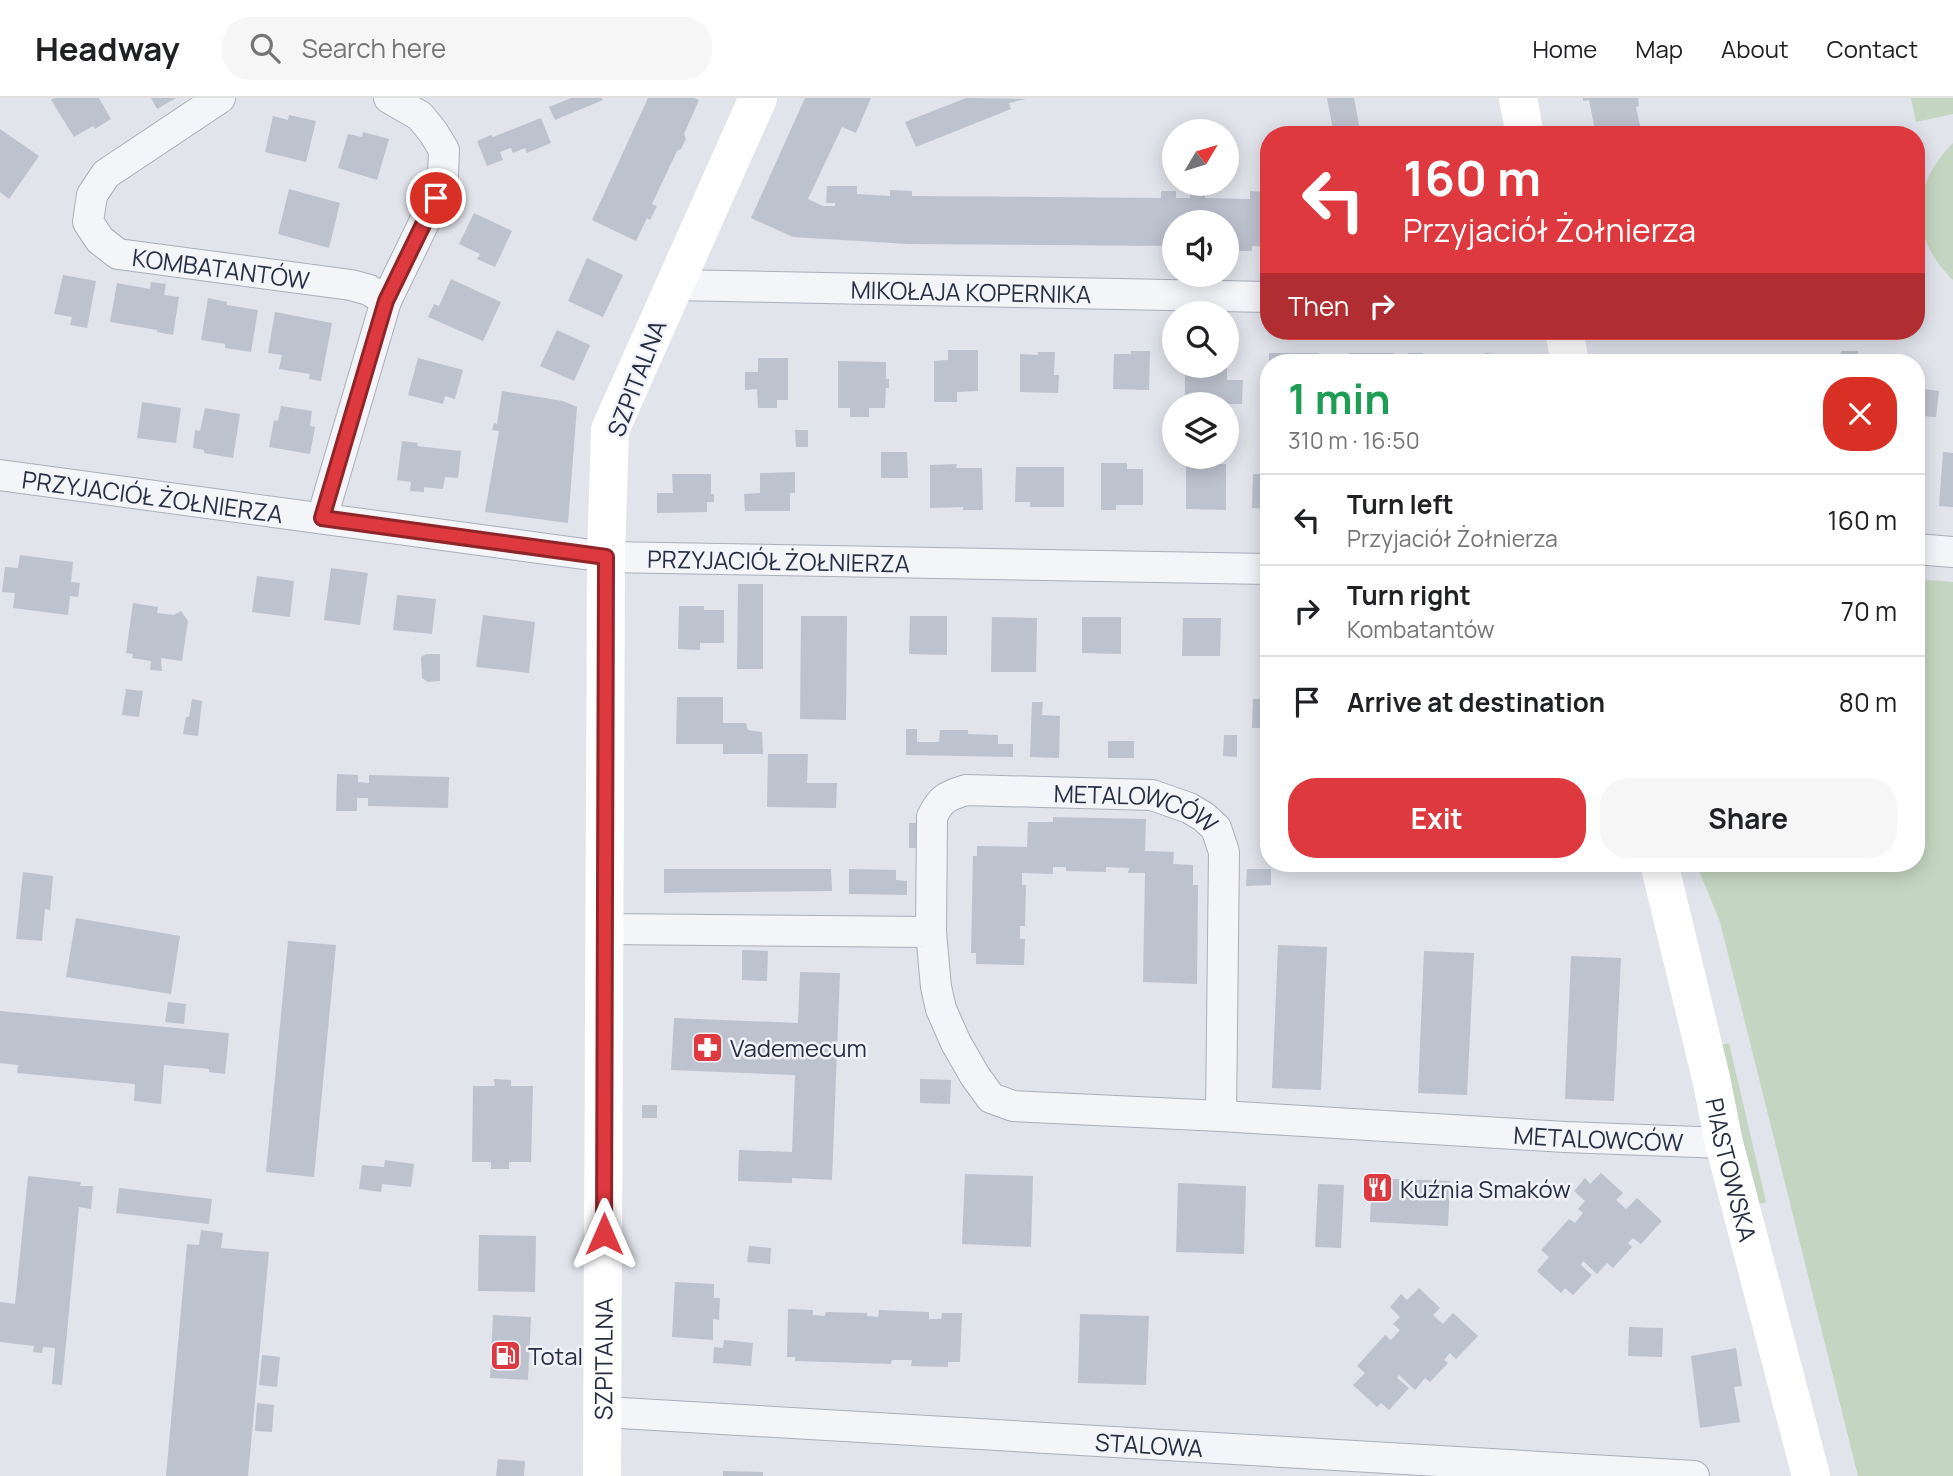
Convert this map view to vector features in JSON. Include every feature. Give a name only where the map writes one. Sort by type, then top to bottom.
[{"type":"street","name":"KOMBATANTÓW","points":[[220,98],[106,174],[92,195],[88,222],[100,240],[118,254],[351,285],[369,290],[386,301]]},
{"type":"street","points":[[322,518],[386,301],[436,198],[443,176],[444,150],[420,116],[389,98]]},
{"type":"street","name":"SZPITALNA","points":[[603,1476],[618,1414],[605,929],[606,557],[610,430],[758,98]]},
{"type":"street","points":[[1518,98],[1523,126]]},
{"type":"street","name":"MIKOŁAJA KOPERNIKA","points":[[673,285],[1260,297]]},
{"type":"street","name":"PRZYJACIÓŁ ŻOŁNIERZA","points":[[0,475],[606,557],[1260,569]]},
{"type":"street","points":[[1925,550],[1953,552]]},
{"type":"street","name":"METALOWCÓW","points":[[1222,1116],[1224,852],[1216,828],[1189,808],[1152,795],[966,790],[940,801],[932,817],[933,976],[941,1009],[975,1076],[991,1098],[1013,1107],[1222,1116],[1564,1138],[1724,1143]]},
{"type":"street","name":"PIASTOWSKA","points":[[1661,872],[1724,1143],[1811,1476]]},
{"type":"street","points":[[605,929],[931,933]]},
{"type":"street","name":"STALOWA","points":[[618,1414],[1694,1476]]},
{"type":"green space","points":[[1911,98],[1953,98],[1953,114],[1916,122]]},
{"type":"green space","points":[[1953,143],[1953,280],[1939,264],[1925,238],[1925,188],[1939,159]]},
{"type":"green space","points":[[1925,580],[1953,582],[1953,1476],[1858,1476],[1720,922],[1700,872],[1925,872]]},
{"type":"green space","points":[[1729,1043],[1766,1202],[1753,1206],[1715,1046]]},
{"type":"building","points":[[99,98],[111,119],[74,137],[51,100]]},
{"type":"building","points":[[151,98],[176,98],[157,109]]},
{"type":"building","points":[[571,98],[603,100],[555,120],[549,107]]},
{"type":"building","points":[[648,98],[699,100],[684,134],[686,139],[677,151],[652,204],[657,206],[650,220],[647,218],[636,241],[592,220]]},
{"type":"building","points":[[805,98],[871,98],[856,133],[842,127],[808,199],[823,206],[835,206],[835,203],[826,203],[827,186],[857,186],[857,194],[890,196],[890,190],[912,191],[912,196],[1161,198],[1162,191],[1162,196],[1176,198],[1205,196],[1250,199],[1250,191],[1260,192],[1260,246],[1252,246],[1252,251],[1239,251],[1239,210],[1162,210],[1162,246],[908,244],[793,237],[751,218]]},
{"type":"building","points":[[966,98],[1026,99],[1009,103],[1011,109],[916,147],[905,122]]},
{"type":"building","points":[[1327,98],[1354,98],[1359,126],[1332,126]]},
{"type":"building","points":[[1583,98],[1638,98],[1639,106],[1636,107],[1640,126],[1594,126],[1589,100],[1583,101]]},
{"type":"building","points":[[289,115],[316,121],[306,162],[265,152],[273,116],[288,120]]},
{"type":"building","points":[[541,118],[551,143],[527,153],[525,148],[513,153],[511,148],[500,152],[503,160],[487,166],[477,141]]},
{"type":"building","points":[[0,129],[39,156],[9,199],[0,192]]},
{"type":"building","points":[[363,132],[389,139],[377,180],[338,168],[348,134],[362,137]]},
{"type":"building","points":[[289,189],[340,203],[329,248],[278,234]]},
{"type":"building","points":[[474,213],[512,231],[495,267],[477,259],[480,254],[459,244]]},
{"type":"building","points":[[587,258],[623,275],[603,317],[568,301]]},
{"type":"building","points":[[63,275],[96,281],[87,328],[70,325],[72,317],[54,314]]},
{"type":"building","points":[[451,279],[501,302],[483,341],[428,317],[434,304],[439,306]]},
{"type":"building","points":[[151,282],[166,284],[164,295],[179,297],[173,335],[110,322],[117,283],[150,289]]},
{"type":"building","points":[[208,298],[227,302],[227,305],[258,310],[251,352],[225,348],[225,344],[201,340]]},
{"type":"building","points":[[275,312],[332,323],[321,381],[309,379],[310,374],[279,369],[282,355],[268,353]]},
{"type":"building","points":[[557,330],[590,345],[574,381],[540,366]]},
{"type":"building","points":[[948,350],[978,350],[978,391],[957,392],[957,402],[934,402],[934,361],[948,360]]},
{"type":"building","points":[[1131,351],[1150,351],[1149,390],[1113,389],[1114,354],[1131,354]]},
{"type":"building","points":[[1841,351],[1858,351],[1858,354],[1841,354]]},
{"type":"building","points":[[1038,352],[1055,352],[1054,375],[1059,375],[1058,393],[1020,392],[1020,354],[1038,355]]},
{"type":"building","points":[[1269,353],[1318,353],[1318,354]]},
{"type":"building","points":[[1349,353],[1394,353],[1394,354]]},
{"type":"building","points":[[418,358],[463,370],[455,399],[445,396],[443,404],[408,395]]},
{"type":"building","points":[[758,358],[788,358],[788,400],[777,400],[777,408],[758,408],[757,389],[745,390],[745,372],[758,372]]},
{"type":"building","points":[[838,361],[886,362],[889,388],[886,388],[885,408],[869,408],[869,417],[850,417],[850,408],[838,408]]},
{"type":"building","points":[[1185,378],[1243,380],[1242,404],[1239,404],[1239,392],[1185,392]]},
{"type":"building","points":[[1925,389],[1939,391],[1936,417],[1925,416]]},
{"type":"building","points":[[502,391],[563,401],[577,407],[568,523],[485,512],[499,431],[492,430],[494,423],[497,424]]},
{"type":"building","points":[[142,402],[181,408],[176,443],[137,438]]},
{"type":"building","points":[[281,406],[312,411],[310,426],[315,427],[310,454],[269,447],[274,420],[278,421]]},
{"type":"building","points":[[205,408],[240,414],[233,458],[204,453],[204,450],[193,448],[195,430],[200,431]]},
{"type":"building","points":[[795,430],[808,430],[808,447],[796,447]]},
{"type":"building","points":[[402,441],[418,443],[417,446],[461,451],[458,478],[445,477],[443,489],[424,487],[424,492],[410,491],[411,482],[397,480]]},
{"type":"building","points":[[881,452],[907,452],[908,478],[881,478]]},
{"type":"building","points":[[1943,452],[1953,453],[1953,507],[1939,506]]},
{"type":"building","points":[[1101,463],[1127,463],[1127,469],[1143,469],[1143,505],[1116,505],[1116,510],[1101,510]]},
{"type":"building","points":[[957,464],[956,468],[982,468],[983,510],[963,510],[963,507],[930,508],[930,465]]},
{"type":"building","points":[[1016,467],[1064,467],[1064,507],[1030,507],[1030,502],[1015,502]]},
{"type":"building","points":[[1186,469],[1226,469],[1226,510],[1186,509]]},
{"type":"building","points":[[795,472],[795,493],[790,493],[790,511],[745,511],[744,494],[760,493],[760,473]]},
{"type":"building","points":[[672,474],[711,474],[711,494],[714,494],[714,502],[707,502],[707,512],[657,513],[657,493],[673,493]]},
{"type":"building","points":[[1253,474],[1260,474],[1260,508],[1252,508]]},
{"type":"building","points":[[20,555],[73,562],[71,582],[80,583],[78,597],[70,596],[68,615],[13,608],[15,593],[2,592],[5,567],[18,568]]},
{"type":"building","points":[[331,568],[368,573],[360,625],[324,620]]},
{"type":"building","points":[[257,576],[294,581],[290,617],[252,612]]},
{"type":"building","points":[[738,584],[763,584],[763,669],[737,669]]},
{"type":"building","points":[[397,595],[436,599],[432,634],[393,630]]},
{"type":"building","points":[[133,603],[158,607],[157,613],[174,615],[181,611],[188,621],[182,661],[161,658],[162,671],[150,670],[151,661],[132,658],[133,654],[126,653]]},
{"type":"building","points":[[679,606],[704,606],[704,610],[724,610],[724,643],[700,643],[700,650],[678,649]]},
{"type":"building","points":[[483,615],[535,622],[529,673],[476,667]]},
{"type":"building","points":[[801,616],[847,616],[846,720],[800,719]]},
{"type":"building","points":[[910,616],[947,616],[947,655],[909,654]]},
{"type":"building","points":[[992,617],[1037,618],[1036,672],[991,672]]},
{"type":"building","points":[[1082,617],[1121,617],[1121,654],[1082,653]]},
{"type":"building","points":[[1183,618],[1221,618],[1220,656],[1182,656]]},
{"type":"building","points":[[426,654],[440,654],[440,681],[428,682],[422,678],[421,657]]},
{"type":"building","points":[[126,689],[143,691],[139,717],[122,715]]},
{"type":"building","points":[[677,697],[723,697],[723,723],[746,723],[748,730],[762,732],[763,754],[723,754],[723,744],[676,744]]},
{"type":"building","points":[[192,699],[202,701],[198,736],[183,734]]},
{"type":"building","points":[[1253,699],[1260,699],[1260,728],[1252,728]]},
{"type":"building","points":[[1032,702],[1043,702],[1042,715],[1060,716],[1059,758],[1030,757]]},
{"type":"building","points":[[906,729],[917,729],[917,742],[939,742],[940,730],[968,730],[968,734],[998,735],[998,744],[1013,744],[1013,757],[906,755]]},
{"type":"building","points":[[1224,735],[1237,735],[1237,757],[1223,756]]},
{"type":"building","points":[[1108,741],[1134,741],[1134,758],[1108,758]]},
{"type":"building","points":[[768,754],[808,754],[807,783],[837,783],[836,808],[767,807]]},
{"type":"building","points":[[337,774],[358,775],[358,782],[369,783],[369,775],[449,777],[448,808],[368,806],[368,798],[357,798],[357,811],[336,811]]},
{"type":"building","points":[[1053,817],[1146,819],[1145,851],[1174,852],[1173,864],[1193,865],[1193,885],[1198,885],[1197,984],[1143,982],[1145,873],[1128,873],[1129,868],[1106,867],[1106,872],[1066,871],[1066,867],[1053,867],[1053,874],[1022,873],[1022,885],[1026,885],[1025,926],[1020,926],[1020,939],[1025,939],[1024,965],[976,964],[976,953],[971,953],[973,856],[977,856],[977,846],[1027,847],[1028,822],[1053,822]]},
{"type":"building","points":[[909,823],[923,823],[923,848],[909,848]]},
{"type":"building","points":[[664,869],[831,869],[832,891],[664,893]]},
{"type":"building","points":[[849,869],[896,870],[896,880],[907,881],[907,895],[849,894]]},
{"type":"building","points":[[1247,869],[1271,872],[1271,885],[1246,886]]},
{"type":"building","points":[[23,872],[53,876],[50,910],[45,909],[42,941],[16,939]]},
{"type":"building","points":[[76,918],[180,936],[171,994],[66,977]]},
{"type":"building","points":[[288,941],[336,945],[314,1177],[266,1172]]},
{"type":"building","points":[[1278,945],[1327,947],[1321,1090],[1272,1088]]},
{"type":"building","points":[[742,950],[768,951],[767,981],[742,980]]},
{"type":"building","points":[[1424,951],[1474,953],[1467,1095],[1418,1093]]},
{"type":"building","points":[[1571,956],[1621,958],[1614,1101],[1565,1099]]},
{"type":"building","points":[[800,972],[840,973],[832,1180],[792,1178],[792,1183],[738,1181],[739,1150],[792,1152],[795,1075],[671,1070],[674,1018],[798,1023]]},
{"type":"building","points":[[168,1002],[186,1004],[184,1024],[165,1022]]},
{"type":"building","points":[[0,1011],[229,1033],[225,1074],[209,1072],[209,1069],[164,1065],[161,1104],[134,1101],[135,1084],[17,1073],[18,1065],[0,1063]]},
{"type":"building","points":[[494,1079],[511,1080],[511,1086],[533,1086],[531,1162],[509,1162],[509,1169],[491,1169],[491,1162],[472,1162],[473,1086],[495,1086]]},
{"type":"building","points":[[920,1079],[951,1080],[950,1104],[920,1103]]},
{"type":"building","points":[[642,1105],[657,1105],[657,1118],[642,1118]]},
{"type":"building","points":[[385,1160],[414,1164],[411,1187],[382,1184],[381,1192],[359,1189],[362,1165],[384,1167]]},
{"type":"building","points":[[1601,1173],[1623,1193],[1616,1200],[1626,1209],[1637,1198],[1662,1221],[1641,1244],[1633,1238],[1628,1243],[1632,1247],[1613,1268],[1607,1263],[1597,1274],[1583,1261],[1581,1265],[1592,1275],[1573,1295],[1565,1288],[1561,1293],[1537,1271],[1549,1257],[1541,1250],[1569,1219],[1575,1223],[1583,1213],[1578,1209],[1585,1201],[1574,1191],[1585,1178],[1590,1184]]},
{"type":"building","points":[[965,1174],[1033,1176],[1031,1247],[962,1244]]},
{"type":"building","points":[[28,1176],[81,1182],[80,1186],[93,1186],[91,1209],[79,1207],[62,1385],[52,1384],[55,1348],[43,1347],[42,1353],[33,1352],[34,1346],[0,1342],[0,1302],[15,1304]]},
{"type":"building","points":[[1372,1178],[1450,1181],[1448,1226],[1370,1222]]},
{"type":"building","points":[[1178,1183],[1246,1186],[1244,1254],[1176,1252]]},
{"type":"building","points":[[1318,1184],[1344,1185],[1341,1248],[1315,1247]]},
{"type":"building","points":[[119,1188],[212,1199],[209,1224],[116,1213]]},
{"type":"building","points":[[201,1230],[223,1233],[221,1248],[269,1252],[248,1476],[166,1476],[187,1244],[199,1245]]},
{"type":"building","points":[[479,1235],[536,1236],[535,1292],[478,1291]]},
{"type":"building","points":[[749,1246],[771,1248],[770,1264],[747,1262]]},
{"type":"building","points":[[675,1282],[714,1284],[714,1298],[720,1298],[719,1320],[713,1319],[713,1340],[672,1337]]},
{"type":"building","points":[[1419,1288],[1440,1308],[1433,1315],[1443,1324],[1453,1313],[1478,1336],[1456,1359],[1450,1353],[1444,1360],[1448,1363],[1430,1382],[1425,1378],[1415,1390],[1399,1375],[1397,1378],[1409,1388],[1389,1410],[1381,1403],[1377,1407],[1353,1385],[1365,1373],[1357,1366],[1385,1335],[1391,1340],[1400,1330],[1393,1324],[1400,1317],[1390,1307],[1401,1294],[1407,1300]]},
{"type":"building","points":[[788,1309],[813,1310],[813,1315],[825,1316],[826,1312],[867,1313],[867,1316],[878,1317],[879,1310],[929,1312],[929,1319],[941,1319],[942,1313],[962,1313],[960,1362],[948,1362],[948,1367],[911,1366],[912,1360],[892,1360],[891,1364],[795,1361],[795,1357],[787,1357]]},
{"type":"building","points":[[1080,1314],[1149,1316],[1146,1385],[1078,1383]]},
{"type":"building","points":[[493,1315],[531,1317],[528,1380],[490,1378]]},
{"type":"building","points":[[1629,1327],[1663,1328],[1662,1357],[1628,1356]]},
{"type":"building","points":[[724,1340],[753,1343],[751,1366],[713,1363],[714,1347],[723,1348]]},
{"type":"building","points":[[1736,1348],[1742,1386],[1734,1387],[1740,1422],[1700,1428],[1691,1356]]},
{"type":"building","points":[[262,1355],[280,1357],[277,1387],[259,1385]]},
{"type":"building","points":[[257,1403],[274,1405],[272,1432],[255,1431]]},
{"type":"building","points":[[498,1459],[525,1461],[524,1476],[496,1476]]},
{"type":"building","points":[[723,1471],[763,1472],[763,1476],[723,1476]]},
{"type":"place","name":"Vademecum","points":[[707,1047]]},
{"type":"place","name":"Kuźnia Smaków","points":[[1377,1188]]},
{"type":"place","name":"Total","points":[[505,1355]]},
{"type":"route","points":[[436,198],[386,301],[322,518],[606,557],[604,1234]]}]
